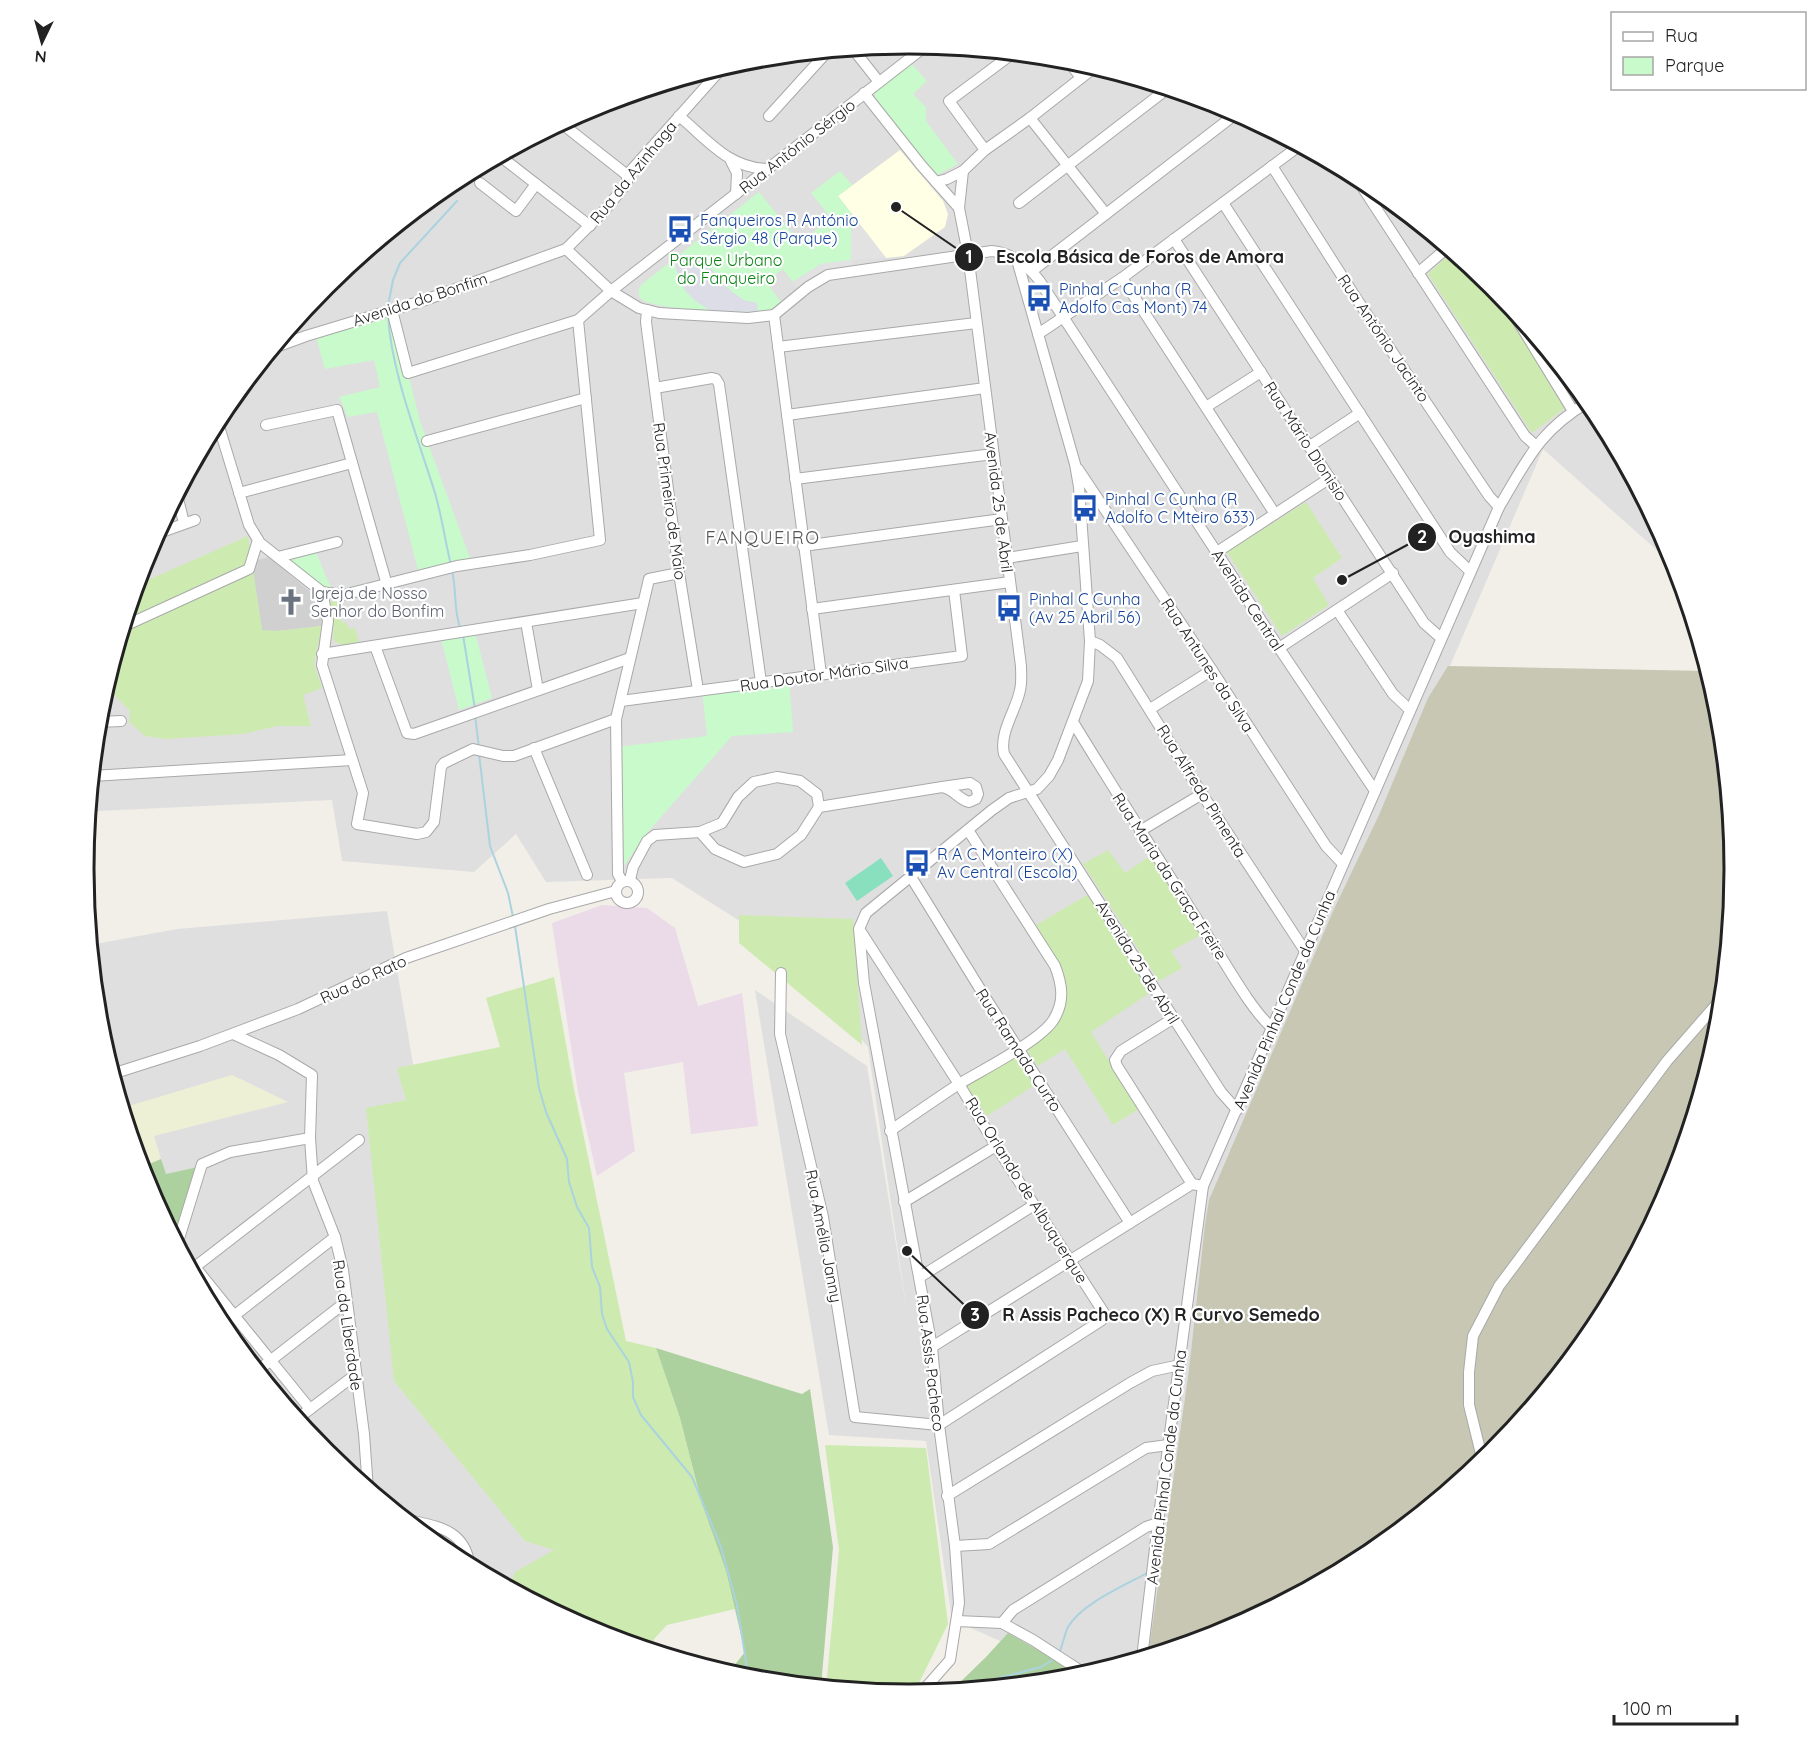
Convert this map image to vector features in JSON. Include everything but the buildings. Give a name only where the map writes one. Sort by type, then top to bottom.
[{"type":"street","name":"Rua António Sérgio","points":[[578,320],[611,291],[915,54]]},
{"type":"street","points":[[858,56],[879,82]]},
{"type":"street","points":[[769,116],[820,59]]},
{"type":"street","points":[[985,150],[949,100],[1004,60]]},
{"type":"street","points":[[1077,72],[1081,78]]},
{"type":"street","points":[[936,182],[963,171],[985,150],[1086,74]]},
{"type":"street","name":"Rua da Azinhaga","points":[[566,249],[590,226],[627,183],[627,175],[713,79]]},
{"type":"street","points":[[864,93],[959,208]]},
{"type":"street","points":[[1018,203],[1161,94]]},
{"type":"street","points":[[679,116],[731,161],[752,168],[768,169]]},
{"type":"street","points":[[1030,118],[1106,214]]},
{"type":"street","points":[[566,249],[611,291],[639,308],[659,313],[729,318],[774,315],[808,287],[828,275],[992,251],[1002,252],[1032,271],[1229,120]]},
{"type":"street","points":[[568,129],[627,175]]},
{"type":"street","points":[[1038,334],[1122,278],[1293,150]]},
{"type":"street","points":[[506,160],[590,226]]},
{"type":"street","points":[[731,161],[737,173],[736,194]]},
{"type":"street","name":"Rua António Jacinto","points":[[1272,166],[1364,309],[1489,496],[1499,507]]},
{"type":"street","name":"Avenida 25 de Abril","points":[[963,171],[959,208],[968,254],[1021,666],[1020,690],[1007,725],[1004,754],[1221,1092],[1236,1110]]},
{"type":"street","points":[[480,183],[516,211],[537,184]]},
{"type":"street","points":[[1367,195],[1525,436],[1536,446]]},
{"type":"street","points":[[1223,203],[1450,552],[1470,571]]},
{"type":"street","name":"Rua Mário Dionisio","points":[[1174,239],[1424,623],[1441,638]]},
{"type":"street","name":"Avenida do Bonfim","points":[[287,343],[425,300],[566,249]]},
{"type":"street","points":[[1418,273],[1443,253]]},
{"type":"street","points":[[859,929],[866,914],[968,830],[1009,798],[1042,786],[1049,776],[1073,722],[1088,681],[1090,641],[1079,487],[1075,464],[1017,261]]},
{"type":"street","name":"Avenida Central","points":[[1032,271],[1375,791]]},
{"type":"street","points":[[1122,278],[1275,514]]},
{"type":"street","points":[[221,433],[249,525],[258,540],[325,593],[343,595],[458,566],[530,555],[600,540],[578,320],[408,373],[392,310]]},
{"type":"street","name":"Rua Primeiro de Maio","points":[[647,310],[646,322],[679,573],[698,690]]},
{"type":"street","points":[[774,315],[821,674]]},
{"type":"street","points":[[778,347],[976,323]]},
{"type":"street","points":[[1551,367],[1573,411]]},
{"type":"street","points":[[1206,407],[1261,372]]},
{"type":"street","points":[[655,388],[707,378],[716,379],[719,384],[761,682]]},
{"type":"street","points":[[787,415],[985,388]]},
{"type":"street","points":[[427,441],[586,398]]},
{"type":"street","name":"Avenida Pinhal Conde da Cunha","points":[[1143,1650],[1180,1365],[1197,1185],[1236,1110],[1499,507],[1536,446],[1559,422],[1580,407]]},
{"type":"street","points":[[267,425],[337,410],[387,585]]},
{"type":"street","points":[[1310,446],[1360,413]]},
{"type":"street","points":[[795,479],[993,454]]},
{"type":"street","points":[[239,494],[352,463]]},
{"type":"street","name":"Rua Antunes da Silva","points":[[1075,464],[1326,846],[1343,864]]},
{"type":"street","points":[[1217,552],[1330,478]]},
{"type":"street","points":[[169,529],[190,521],[181,503]]},
{"type":"street","points":[[803,546],[1002,519]]},
{"type":"street","points":[[132,622],[249,569],[258,540]]},
{"type":"street","points":[[278,557],[338,542]]},
{"type":"street","points":[[1006,558],[1082,546]]},
{"type":"street","points":[[623,884],[618,874],[616,719],[649,579],[679,573]]},
{"type":"street","points":[[1279,648],[1393,573]]},
{"type":"street","points":[[812,609],[1010,582]]},
{"type":"street","name":"Rua Doutor Mário Silva","points":[[621,700],[962,656],[954,590]]},
{"type":"street","points":[[325,593],[328,621],[322,665],[363,793],[357,824],[417,834],[426,832],[434,822],[441,767],[444,762],[474,749],[503,756],[514,756],[616,719]]},
{"type":"street","points":[[322,654],[643,603]]},
{"type":"street","points":[[1337,610],[1393,694],[1410,710]]},
{"type":"street","points":[[526,622],[538,690]]},
{"type":"street","name":"Rua Alfredo Pimenta","points":[[1090,641],[1100,645],[1117,658],[1202,794],[1305,951]]},
{"type":"street","points":[[375,646],[407,733],[414,735],[630,658]]},
{"type":"street","points":[[1150,709],[1212,670]]},
{"type":"street","points":[[107,722],[121,721]]},
{"type":"street","name":"Rua Maria da Graça Freire","points":[[1073,722],[1140,831],[1260,1015],[1272,1028]]},
{"type":"street","points":[[534,748],[587,875]]},
{"type":"street","points":[[99,776],[352,760]]},
{"type":"street","points":[[623,884],[647,841],[656,835],[700,832],[722,823],[738,797],[754,782],[777,777],[800,781],[817,794],[819,807],[801,835],[777,854],[744,862],[715,849],[700,832]]},
{"type":"street","points":[[819,807],[942,787]]},
{"type":"street","points":[[1140,831],[1202,794]]},
{"type":"street","points":[[890,1131],[959,1084],[1041,1033],[1054,1020],[1060,1004],[1061,983],[1055,966],[968,830]]},
{"type":"street","name":"Rua Ramada Curto","points":[[911,877],[1130,1222]]},
{"type":"street","name":"Rua do Rato","points":[[119,1072],[233,1034],[298,1009],[406,958],[623,884]]},
{"type":"street","name":"Rua Orlando de Albuquerque","points":[[859,929],[1104,1313],[1102,1320],[939,1425]]},
{"type":"street","name":"Rua Assis Pacheco","points":[[859,929],[864,983],[932,1347],[947,1496],[955,1546],[959,1603],[950,1660],[929,1684]]},
{"type":"street","name":"Rua Amélia Janny","points":[[781,973],[780,1034],[823,1217],[855,1417],[939,1425]]},
{"type":"street","points":[[1480,1451],[1469,1405],[1469,1372],[1473,1336],[1499,1286],[1666,1061],[1712,1009]]},
{"type":"street","points":[[932,1347],[1130,1222],[1197,1185],[1115,1060],[1121,1051],[1174,1018]]},
{"type":"street","name":"Rua da Liberdade","points":[[233,1034],[279,1055],[312,1075],[310,1138],[313,1176],[335,1237],[343,1270],[368,1480]]},
{"type":"street","points":[[180,1234],[202,1164],[230,1152],[310,1138]]},
{"type":"street","points":[[197,1265],[359,1140]]},
{"type":"street","points":[[904,1202],[996,1146]]},
{"type":"street","points":[[920,1277],[1034,1205]]},
{"type":"street","points":[[229,1320],[335,1237]]},
{"type":"street","points":[[208,1285],[310,1409]]},
{"type":"street","points":[[263,1367],[347,1301]]},
{"type":"street","points":[[947,1496],[1130,1383],[1152,1371],[1180,1365]]},
{"type":"street","points":[[303,1414],[355,1375]]},
{"type":"street","points":[[955,1546],[989,1544],[1146,1448],[1168,1445]]},
{"type":"street","points":[[1002,1623],[1013,1610],[1146,1527],[1158,1523]]},
{"type":"street","points":[[432,1530],[453,1532],[465,1547],[467,1555]]},
{"type":"street","points":[[957,1621],[1002,1623],[1075,1667]]},
{"type":"shaded area","points":[[909,54],[1015,61],[1068,70],[1171,97],[1270,138],[1317,163],[1362,191],[1447,256],[1522,332],[1587,416],[1615,462],[1660,553],[1543,449],[1217,1209],[1157,1646],[1066,1669],[952,1620],[926,1441],[829,1435],[755,990],[867,1066],[907,1312],[868,1047],[785,950],[672,878],[546,882],[516,834],[474,872],[342,861],[332,800],[95,812],[100,763],[109,710],[121,658],[156,557],[203,462],[231,416],[262,373],[332,293],[371,256],[456,191],[548,138],[647,97],[750,70],[803,61]]},
{"type":"shaded area","points":[[900,150],[943,201],[948,214],[945,227],[904,256],[886,258],[838,196]]},
{"type":"shaded area","points":[[851,213],[886,258],[852,260],[852,266],[823,270],[797,288],[793,282],[821,264],[851,260]]},
{"type":"shaded area","points":[[679,254],[702,258],[731,291],[744,300],[757,303],[758,312],[711,311],[694,300],[684,289],[676,269],[675,258]]},
{"type":"shaded area","points":[[269,557],[315,596],[323,616],[322,626],[262,631],[253,572],[254,561]]},
{"type":"shaded area","points":[[1448,666],[1700,671],[1718,763],[1723,816],[1724,870],[1723,923],[1718,976],[1697,1081],[1662,1182],[1615,1277],[1587,1323],[1556,1366],[1486,1446],[1447,1483],[1405,1516],[1362,1548],[1317,1576],[1221,1623],[1149,1648],[1189,1370],[1209,1200],[1334,909],[1379,815],[1428,698]]},
{"type":"shaded area","points":[[602,905],[647,908],[675,928],[698,1006],[742,993],[758,1126],[691,1134],[683,1062],[624,1073],[635,1151],[597,1176],[578,1092],[552,923]]},
{"type":"shaded area","points":[[387,911],[420,1105],[571,1553],[535,1594],[456,1548],[371,1483],[332,1446],[262,1366],[231,1323],[203,1277],[156,1182],[137,1132],[121,1081],[109,1029],[97,944],[177,929]]},
{"type":"shaded area","points":[[232,1075],[288,1102],[154,1136],[161,1159],[149,1164],[129,1106]]},
{"type":"green space","points":[[910,62],[927,81],[913,94],[926,107],[926,121],[958,164],[937,175],[875,99],[875,91]]},
{"type":"green space","name":"Parque Urbano do Fanqueiro","points":[[840,171],[852,185],[838,196],[851,213],[851,260],[821,264],[793,282],[783,269],[766,282],[781,302],[760,312],[681,309],[662,306],[640,298],[638,293],[641,285],[759,192],[800,243],[831,218],[811,193]]},
{"type":"green space","points":[[1447,256],[1486,293],[1509,318],[1565,408],[1532,433],[1428,274]]},
{"type":"green space","points":[[392,310],[420,421],[470,558],[418,570],[377,412],[348,417],[339,397],[380,387],[374,360],[325,369],[316,337]]},
{"type":"green space","points":[[1306,502],[1342,558],[1313,578],[1329,605],[1282,636],[1227,552]]},
{"type":"green space","points":[[248,536],[262,630],[277,631],[322,626],[314,664],[322,688],[303,695],[311,726],[278,726],[242,734],[166,739],[145,736],[129,722],[130,711],[113,695],[121,658],[148,580]]},
{"type":"green space","points":[[314,548],[331,588],[321,587],[278,557]]},
{"type":"green space","points":[[336,598],[342,623],[346,622],[349,629],[355,628],[360,645],[342,645],[333,639],[334,626],[330,603]]},
{"type":"green space","points":[[475,632],[492,698],[459,710],[441,638]]},
{"type":"green space","points":[[789,679],[793,732],[732,736],[647,833],[618,874],[617,747],[707,736],[702,690]]},
{"type":"green space","points":[[1108,850],[1125,873],[1150,856],[1201,935],[1171,951],[1182,968],[1159,981],[1083,864]]},
{"type":"green space","points":[[881,858],[893,876],[857,901],[845,883]]},
{"type":"green space","points":[[1089,894],[1151,992],[1091,1032],[1139,1109],[1113,1125],[1065,1049],[1038,1066],[1026,1049],[1056,1027],[1066,1002],[1064,972],[1036,925]]},
{"type":"green space","points":[[739,915],[853,919],[862,1045],[739,943]]},
{"type":"green space","points":[[554,977],[574,1089],[626,1341],[656,1348],[680,1418],[702,1504],[726,1571],[735,1609],[667,1625],[654,1639],[654,1644],[597,1623],[512,1582],[515,1572],[554,1550],[525,1541],[394,1381],[366,1108],[406,1100],[397,1068],[500,1047],[486,998]]},
{"type":"green space","points":[[1015,1054],[1035,1085],[987,1116],[966,1086]]},
{"type":"green space","points":[[161,1159],[166,1174],[198,1167],[178,1230],[156,1182],[149,1164]]},
{"type":"green space","points":[[656,1348],[802,1394],[810,1389],[833,1547],[822,1680],[734,1665],[745,1652],[726,1571],[702,1504],[680,1418]]},
{"type":"green space","points":[[825,1445],[926,1448],[948,1624],[918,1685],[827,1680],[839,1550]]},
{"type":"green space","points":[[1008,1633],[1070,1669],[1015,1678],[959,1683]]},
{"type":"waterway","points":[[388,306],[393,280],[400,263],[457,201]]},
{"type":"waterway","points":[[388,315],[394,359],[413,428],[440,511],[451,565]]},
{"type":"waterway","points":[[452,571],[461,630]]},
{"type":"waterway","points":[[463,635],[475,709]]},
{"type":"waterway","points":[[475,715],[479,748]]},
{"type":"waterway","points":[[479,754],[490,846],[508,893],[513,917]]},
{"type":"waterway","points":[[515,926],[539,1088],[546,1112],[567,1159],[569,1182],[577,1207],[589,1228],[592,1267],[600,1287],[602,1314],[607,1329],[629,1362],[633,1397],[641,1415],[692,1477],[721,1547],[737,1605],[747,1668]]},
{"type":"waterway","points":[[1059,1653],[1068,1627],[1083,1610],[1105,1595],[1149,1572]]},
{"type":"waterway","points":[[991,1680],[1041,1667],[1056,1658]]},
{"type":"place","name":"Escola Básica de Foros de Amora","points":[[896,207]]},
{"type":"place","name":"Fanqueiros R António Sérgio 48 (Parque)","points":[[680,229]]},
{"type":"place","name":"Pinhal C Cunha (R Adolfo Cas Mont) 74","points":[[1039,298]]},
{"type":"place","name":"Pinhal C Cunha (R Adolfo C Mteiro 633)","points":[[1085,508]]},
{"type":"place","name":"Oyashima","points":[[1342,580]]},
{"type":"place","name":"Igreja de Nosso Senhor do Bonfim","points":[[291,602]]},
{"type":"place","name":"Pinhal C Cunha (Av 25 Abril 56)","points":[[1009,608]]},
{"type":"place","name":"R A C Monteiro (X) Av Central (Escola)","points":[[917,863]]},
{"type":"place","name":"R Assis Pacheco (X) R Curvo Semedo","points":[[907,1251]]},
{"type":"district","name":"FANQUEIRO","points":[[763,538]]}]
